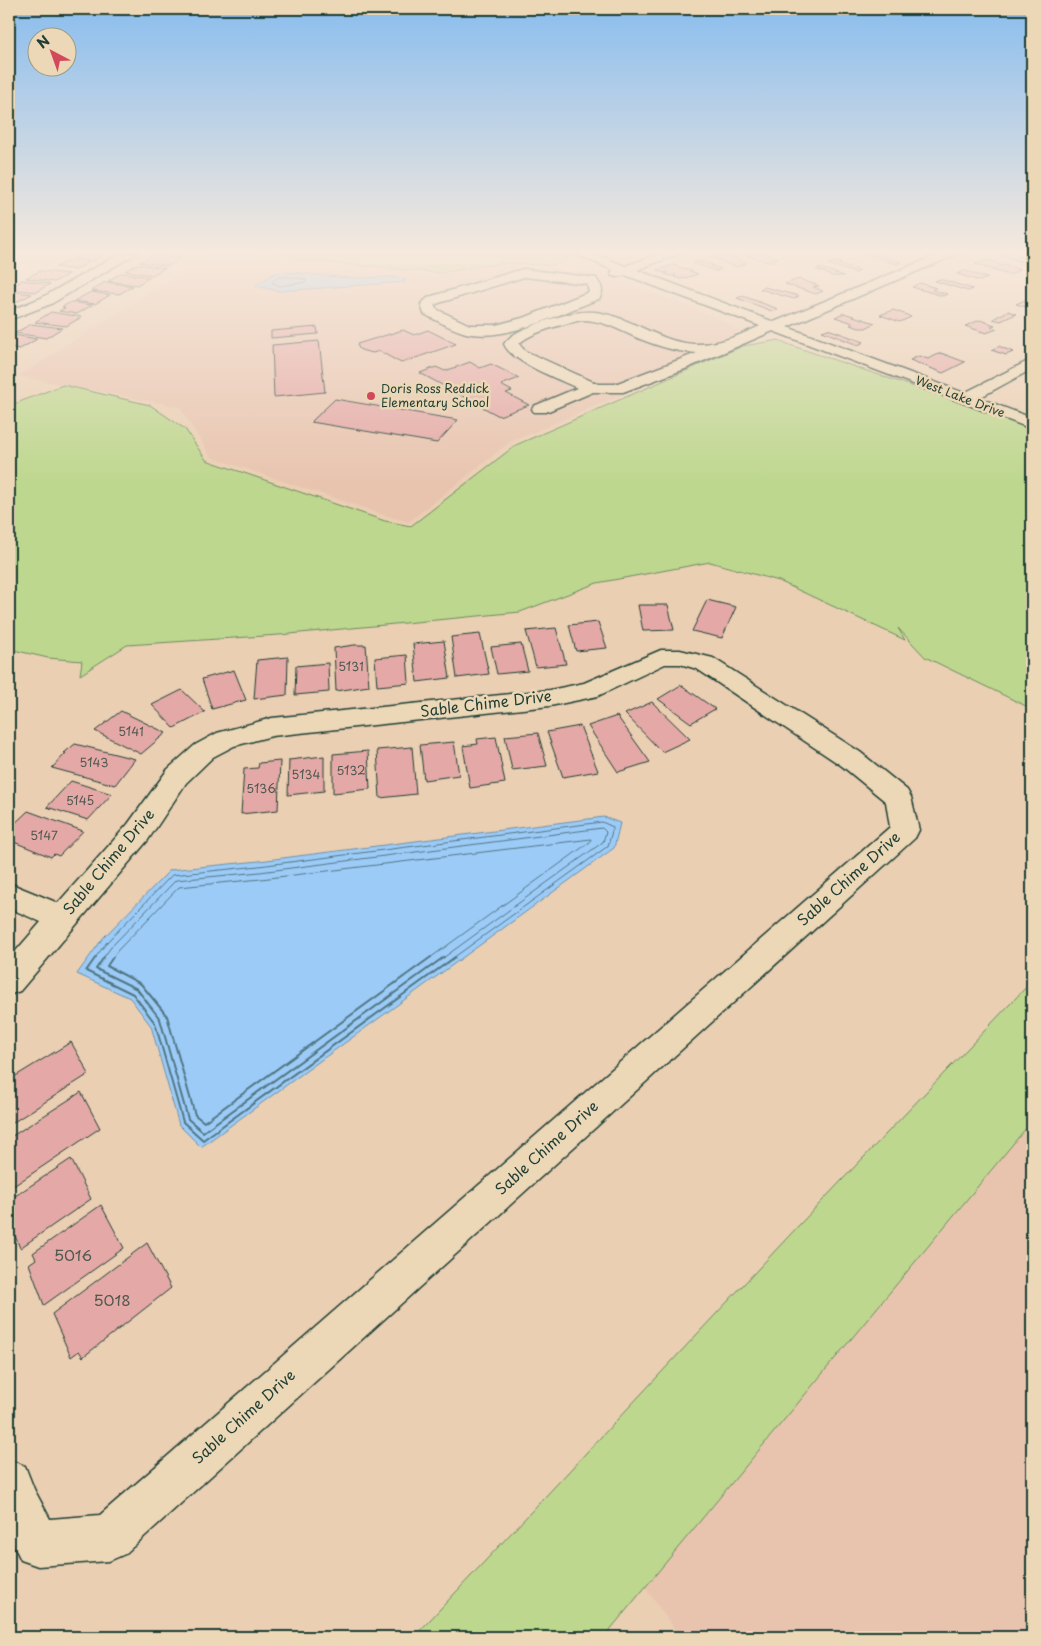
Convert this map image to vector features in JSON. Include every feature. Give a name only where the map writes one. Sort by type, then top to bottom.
[{"type":"street","points":[[473,330],[499,330]]},
{"type":"street","points":[[539,330],[517,338],[511,344],[513,349],[592,388]]},
{"type":"street","points":[[631,330],[669,346],[695,349],[720,347]]},
{"type":"street","points":[[540,409],[592,388],[617,388],[670,369],[763,330]]},
{"type":"street","name":"West Lake Drive","points":[[783,330],[1032,424]]},
{"type":"street","points":[[669,346],[678,357],[670,369]]},
{"type":"street","points":[[965,399],[1032,363]]},
{"type":"street","name":"Sable Chime Drive","points":[[9,981],[138,832],[176,776],[204,751],[226,739],[272,727],[550,698],[590,690],[661,657],[680,657],[705,663],[851,759],[898,797],[905,830],[109,1538],[38,1543],[15,1500],[9,1482]]},
{"type":"street","points":[[9,895],[62,918]]},
{"type":"shaded area","name":"Doris Ross Reddick Elementary School","points":[[91,330],[737,330],[758,338],[510,442],[409,522],[211,457],[180,407],[19,376]]},
{"type":"shaded area","points":[[1032,1121],[1032,1637],[680,1637],[645,1587]]},
{"type":"green space","points":[[779,340],[1032,429],[1032,709],[925,657],[898,628],[905,640],[779,581],[710,562],[597,583],[520,612],[279,635],[127,645],[80,675],[82,661],[48,658],[9,649],[9,406],[63,385],[150,405],[185,429],[206,460],[385,521],[411,526],[516,445],[743,346]]},
{"type":"green space","points":[[1032,981],[1032,1121],[604,1637],[414,1637],[802,1222]]},
{"type":"water","points":[[604,817],[620,823],[614,848],[201,1147],[179,1125],[151,1026],[130,998],[77,974],[103,938],[170,870],[259,861]]},
{"type":"building","points":[[21,330],[59,330],[46,338],[15,333]]},
{"type":"building","points":[[317,330],[318,334],[271,338],[271,331]]},
{"type":"building","points":[[403,330],[414,335],[428,330],[456,344],[401,363],[379,351],[373,353],[359,349],[357,344]]},
{"type":"building","points":[[830,330],[864,342],[858,345],[822,331]]},
{"type":"building","points":[[976,330],[995,330],[986,333]]},
{"type":"building","points":[[14,335],[37,339],[20,349],[9,347],[9,338]]},
{"type":"building","points":[[319,341],[325,392],[274,397],[272,345]]},
{"type":"building","points":[[999,346],[1013,352],[1006,355],[991,350]]},
{"type":"building","points":[[941,353],[965,362],[943,373],[910,360],[919,356],[928,359]]},
{"type":"building","points":[[470,362],[480,368],[491,364],[519,378],[501,385],[512,391],[506,393],[529,405],[499,416],[420,373],[436,367],[445,371]]},
{"type":"building","points":[[335,399],[458,420],[437,443],[311,422]]},
{"type":"building","points":[[707,600],[736,607],[722,638],[692,631]]},
{"type":"building","points":[[638,605],[668,605],[674,630],[643,631]]},
{"type":"building","points":[[598,622],[607,648],[576,651],[569,625]]},
{"type":"building","points":[[556,628],[566,664],[536,667],[526,631]]},
{"type":"building","points":[[480,634],[489,674],[457,678],[451,637]]},
{"type":"building","points":[[444,641],[450,678],[417,682],[413,644]]},
{"type":"building","points":[[521,644],[528,671],[497,674],[491,647]]},
{"type":"building","points":[[366,645],[369,686],[336,691],[334,648]]},
{"type":"building","points":[[407,655],[409,683],[377,686],[375,658]]},
{"type":"building","points":[[288,657],[287,695],[254,699],[257,660]]},
{"type":"building","points":[[328,663],[329,692],[295,695],[296,666]]},
{"type":"building","points":[[234,670],[246,700],[212,709],[202,679]]},
{"type":"building","points":[[681,685],[715,709],[691,723],[658,699]]},
{"type":"building","points":[[182,690],[205,712],[174,728],[152,705]]},
{"type":"building","points":[[652,702],[690,739],[662,752],[625,714]]},
{"type":"building","points":[[121,711],[166,733],[141,754],[95,731]]},
{"type":"building","points":[[617,716],[650,762],[618,772],[588,726]]},
{"type":"building","points":[[580,726],[598,771],[563,777],[547,732]]},
{"type":"building","points":[[538,733],[547,766],[512,770],[505,736]]},
{"type":"building","points":[[496,737],[505,783],[470,788],[463,746],[478,744],[477,739]]},
{"type":"building","points":[[454,742],[459,775],[424,780],[420,745]]},
{"type":"building","points":[[75,744],[135,759],[115,785],[52,768],[66,753],[64,753]]},
{"type":"building","points":[[412,747],[416,794],[380,798],[377,750]]},
{"type":"building","points":[[368,751],[370,789],[333,793],[333,754]]},
{"type":"building","points":[[324,756],[324,791],[288,795],[289,760]]},
{"type":"building","points":[[280,761],[278,810],[241,814],[244,769],[258,768],[259,763]]},
{"type":"building","points":[[71,781],[112,794],[88,820],[47,807]]},
{"type":"building","points":[[28,811],[83,831],[59,856],[54,854],[51,857],[9,840],[9,829]]},
{"type":"building","points":[[71,1042],[89,1074],[9,1125],[9,1080]]},
{"type":"building","points":[[81,1092],[100,1128],[9,1189],[9,1138]]},
{"type":"building","points":[[71,1159],[91,1199],[20,1248],[9,1221],[9,1200]]},
{"type":"building","points":[[101,1205],[124,1248],[44,1305],[29,1264],[36,1259],[33,1253]]},
{"type":"building","points":[[147,1243],[171,1288],[83,1357],[79,1351],[71,1357],[52,1314]]},
{"type":"place","name":"Doris Ross Reddick Elementary School","points":[[371,396]]}]
